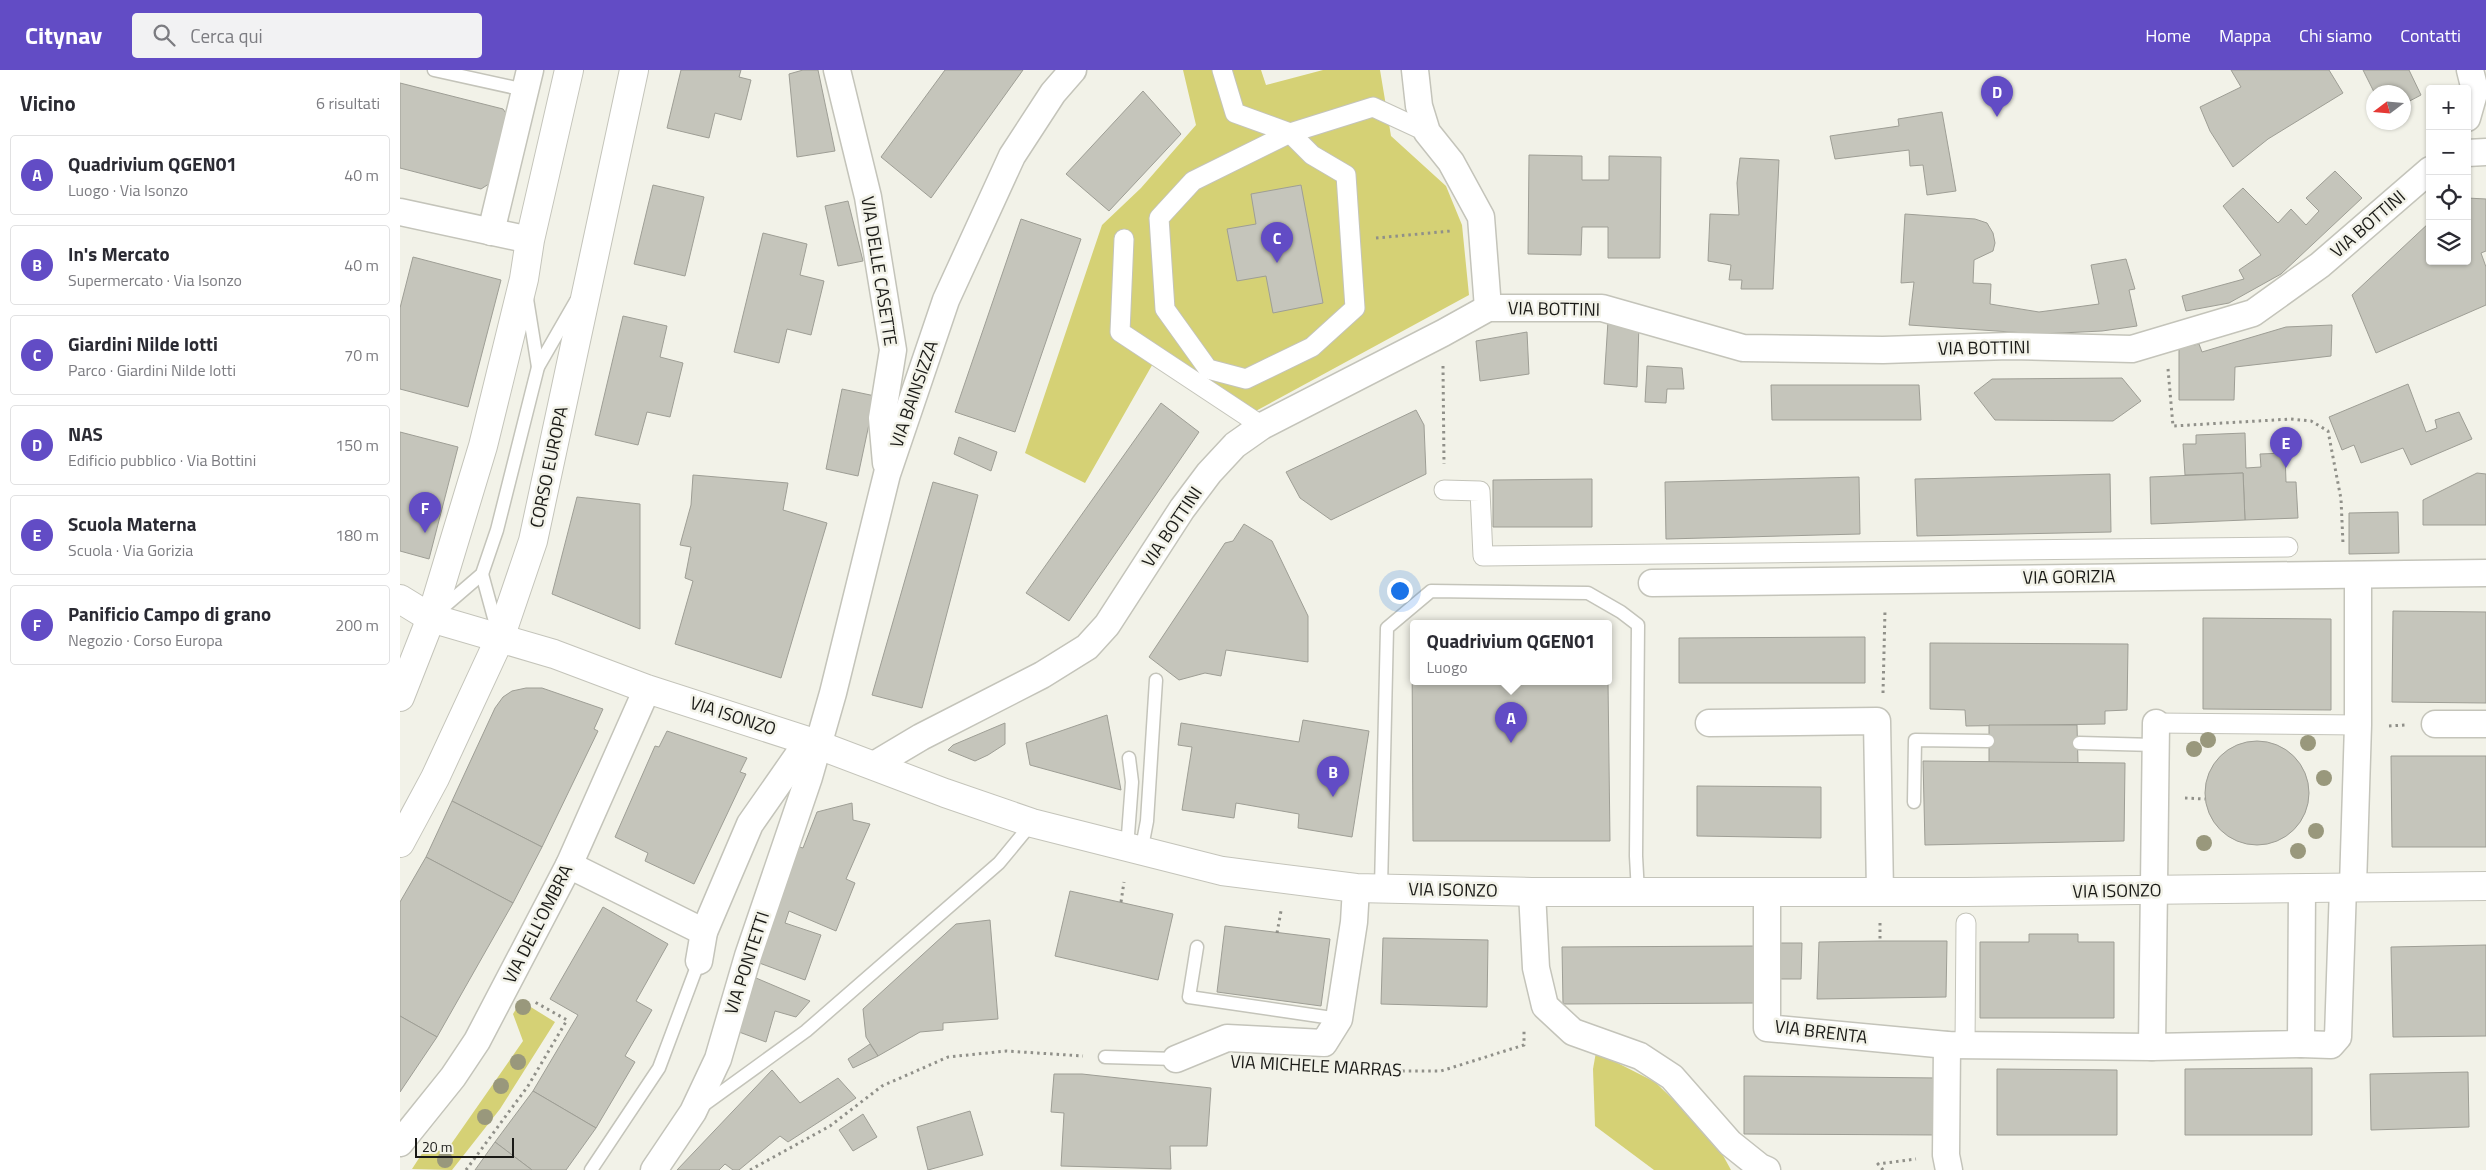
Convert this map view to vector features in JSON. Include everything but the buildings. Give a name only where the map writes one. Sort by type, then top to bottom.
[{"type":"main road","points":[[400,697],[431,618],[483,446],[524,279],[530,240],[569,70]]},
{"type":"main road","name":"CORSO EUROPA","points":[[400,843],[435,778],[500,638],[533,541],[634,70]]},
{"type":"main road","name":"VIA ISONZO","points":[[400,599],[431,618],[554,654],[647,688],[813,743],[945,793],[1032,823],[1222,872],[1368,888],[1532,892],[1880,892],[2486,886]]},
{"type":"street","name":"VIA DELLE CASETTE","points":[[837,70],[868,197],[893,350],[882,418],[887,474]]},
{"type":"street","name":"VIA BAINSIZZA","points":[[813,743],[833,693],[887,474],[946,300],[980,222],[1012,156],[1053,93],[1073,70]]},
{"type":"street","points":[[1222,70],[1235,112],[1290,133],[1312,155],[1346,175],[1355,308],[1312,347],[1246,379],[1208,369],[1165,309],[1159,218],[1193,181],[1290,133],[1373,107],[1427,132]]},
{"type":"street","name":"VIA BOTTINI","points":[[1415,70],[1419,106],[1427,132],[1451,162],[1481,217],[1488,308]]},
{"type":"street","points":[[2470,70],[2475,90],[2471,104]]},
{"type":"street","points":[[491,232],[528,80]]},
{"type":"street","points":[[2471,153],[2486,152]]},
{"type":"street","name":"VIA BOTTINI","points":[[874,765],[921,737],[1042,675],[1087,647],[1107,625],[1182,510],[1209,473],[1235,445],[1262,426],[1488,308],[1602,308],[1743,348],[1883,350],[2009,346],[2132,350],[2253,313],[2320,265],[2426,173]]},
{"type":"street","points":[[400,213],[530,240]]},
{"type":"street","points":[[1124,239],[1120,332],[1262,426]]},
{"type":"street","points":[[1444,490],[1480,491],[1483,556],[2288,546]]},
{"type":"street","name":"VIA GORIZIA","points":[[1652,583],[2486,573]]},
{"type":"street","points":[[2348,886],[2358,725],[2358,575]]},
{"type":"street","name":"VIA DELL'OMBRA","points":[[400,1143],[453,1077],[477,1041],[570,865],[647,688]]},
{"type":"street","points":[[1709,723],[1877,721],[1880,892]]},
{"type":"street","points":[[2435,724],[2486,724]]},
{"type":"street","points":[[2152,1047],[2156,734],[2358,725]]},
{"type":"street","points":[[698,961],[704,932],[750,824],[813,743]]},
{"type":"street","name":"VIA PONTETTI","points":[[654,1170],[694,1112],[718,1059],[813,743]]},
{"type":"street","points":[[570,865],[704,932]]},
{"type":"street","name":"VIA BRENTA","points":[[1767,892],[1768,1028],[1956,1045],[2152,1047],[2331,1045],[2338,1036],[2348,886]]},
{"type":"street","points":[[1176,1059],[1227,1038],[1324,1043],[1339,1020],[1354,922],[1368,888]]},
{"type":"street","points":[[2301,1044],[2302,888]]},
{"type":"street","points":[[1532,892],[1536,968],[1545,1006],[1573,1032],[1640,1056],[1672,1077],[1730,1143],[1760,1167],[1767,1170]]},
{"type":"street","points":[[1948,1162],[1966,923]]},
{"type":"lane","points":[[434,70],[528,80]]},
{"type":"lane","points":[[431,618],[482,574],[497,530],[538,367],[592,272]]},
{"type":"lane","points":[[524,279],[538,367]]},
{"type":"lane","points":[[482,574],[500,638]]},
{"type":"lane","points":[[1368,888],[1387,628],[1431,592],[1588,593],[1621,612],[1638,625],[1636,856],[1638,893]]},
{"type":"lane","points":[[1134,850],[1147,821],[1156,680]]},
{"type":"lane","points":[[2079,743],[2156,734]]},
{"type":"lane","points":[[1914,802],[1915,740],[1988,741]]},
{"type":"lane","points":[[1129,758],[1132,782],[1134,850]]},
{"type":"lane","points":[[694,1112],[806,1031],[999,862],[1032,823]]},
{"type":"lane","points":[[1197,947],[1189,997],[1339,1020]]},
{"type":"lane","points":[[591,1170],[659,1068],[698,961]]},
{"type":"lane","points":[[1105,1057],[1176,1059]]},
{"type":"path","points":[[1350,239],[1482,230]]},
{"type":"path","points":[[1443,333],[1444,490]]},
{"type":"path","points":[[2166,339],[2173,426],[2291,419],[2311,421],[2328,431],[2341,499],[2344,552]]},
{"type":"path","points":[[1877,721],[1884,690],[1885,628]]},
{"type":"path","points":[[2177,798],[2205,798]]},
{"type":"path","points":[[1121,902],[1124,882]]},
{"type":"path","points":[[1278,933],[1281,911]]},
{"type":"path","points":[[1880,923],[1880,941]]},
{"type":"path","points":[[466,1170],[528,1086],[567,1020],[529,998]]},
{"type":"path","name":"VIA MICHELE MARRAS","points":[[1337,1065],[1393,1071],[1441,1071],[1524,1045]]},
{"type":"path","points":[[750,1170],[830,1126],[882,1086],[948,1057],[1006,1051],[1083,1056]]},
{"type":"path","points":[[1884,1170],[1878,1164],[1948,1162]]},
{"type":"shaded area","points":[[1183,70],[1261,70],[1266,85],[1323,70],[1380,70],[1391,136],[1446,186],[1462,225],[1469,295],[1241,419],[1155,360],[1085,483],[1025,453],[1102,225],[1141,188],[1196,125]]},
{"type":"shaded area","points":[[521,1001],[555,1022],[500,1109],[452,1170],[412,1169],[423,1152],[447,1150],[523,1041],[513,1014]]},
{"type":"shaded area","points":[[1596,1052],[1655,1082],[1714,1139],[1731,1170],[1654,1170],[1595,1126],[1593,1069]]},
{"type":"place","name":"NAS","points":[[1997,117]]},
{"type":"place","name":"Giardini Nilde Iotti","points":[[1277,263]]},
{"type":"place","name":"Scuola Materna","points":[[2286,468]]},
{"type":"place","name":"Panificio Campo di grano","points":[[425,533]]},
{"type":"place","name":"Quadrivium QGEN01","points":[[1511,743]]},
{"type":"place","name":"In's Mercato","points":[[1333,797]]}]
